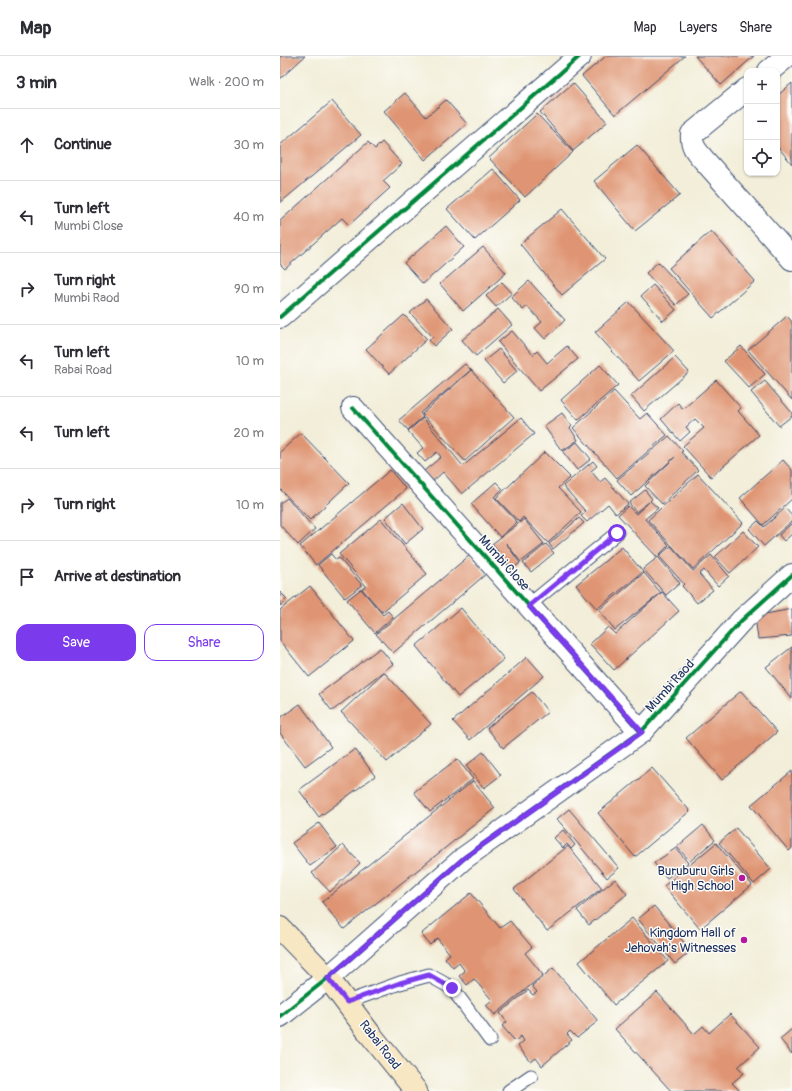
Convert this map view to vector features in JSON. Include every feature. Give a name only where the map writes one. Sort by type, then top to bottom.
[{"type":"main road","name":"Rabai Road","points":[[280,928],[328,978],[416,1091]]},
{"type":"street","points":[[280,317],[580,56]]},
{"type":"street","points":[[773,68],[787,56]]},
{"type":"street","points":[[744,91],[692,134],[691,142],[704,160],[792,259]]},
{"type":"street","name":"Mumbi Close","points":[[353,408],[642,732]]},
{"type":"street","name":"Mumbi Raod","points":[[280,1016],[328,978],[464,858],[642,732],[741,621],[792,575]]},
{"type":"lane","points":[[529,606],[617,533]]},
{"type":"lane","points":[[347,1002],[400,983],[429,975],[452,988],[490,1040]]},
{"type":"lane","points":[[509,1091],[531,1076]]},
{"type":"building","points":[[280,56],[305,56],[280,79]]},
{"type":"building","points":[[606,56],[685,56],[615,115],[582,76]]},
{"type":"building","points":[[695,56],[754,56],[721,85]]},
{"type":"building","points":[[573,83],[607,122],[573,151],[540,112]]},
{"type":"building","points":[[792,83],[792,164],[780,150],[780,93]]},
{"type":"building","points":[[405,93],[426,117],[446,100],[467,124],[425,160],[384,111]]},
{"type":"building","points":[[332,101],[361,135],[280,203],[280,145]]},
{"type":"building","points":[[537,114],[573,152],[525,197],[489,158]]},
{"type":"building","points":[[368,142],[375,149],[382,142],[402,164],[383,181],[390,188],[349,225],[342,218],[285,269],[280,264],[280,221]]},
{"type":"building","points":[[637,145],[680,195],[635,231],[594,181]]},
{"type":"building","points":[[493,169],[520,200],[475,240],[447,209]]},
{"type":"building","points":[[562,209],[605,259],[562,295],[520,244]]},
{"type":"building","points":[[446,226],[464,247],[423,284],[404,263]]},
{"type":"building","points":[[711,231],[755,281],[713,318],[669,268]]},
{"type":"building","points":[[483,247],[506,273],[463,311],[440,284]]},
{"type":"building","points":[[658,262],[688,294],[676,305],[646,273]]},
{"type":"building","points":[[529,281],[565,320],[545,339],[535,328],[542,322],[527,306],[523,310],[511,297]]},
{"type":"building","points":[[502,282],[512,293],[496,307],[486,296]]},
{"type":"building","points":[[653,285],[676,310],[663,321],[641,296]]},
{"type":"building","points":[[426,299],[453,329],[434,346],[429,340],[433,337],[410,313]]},
{"type":"building","points":[[629,302],[674,351],[639,381],[595,332]]},
{"type":"building","points":[[498,309],[512,325],[476,356],[462,340]]},
{"type":"building","points":[[404,315],[427,339],[389,374],[366,349]]},
{"type":"building","points":[[787,316],[792,322],[792,400],[748,350]]},
{"type":"building","points":[[512,331],[533,355],[537,351],[547,363],[567,346],[578,359],[539,391],[498,342]]},
{"type":"building","points":[[741,346],[765,374],[749,388],[724,361]]},
{"type":"building","points":[[499,349],[517,371],[503,383],[484,361]]},
{"type":"building","points":[[675,357],[689,372],[644,411],[631,396]]},
{"type":"building","points":[[465,364],[471,370],[420,413],[423,417],[408,430],[399,420]]},
{"type":"building","points":[[600,365],[618,385],[578,420],[561,400]]},
{"type":"building","points":[[471,370],[514,417],[465,461],[422,414]]},
{"type":"building","points":[[716,380],[741,408],[738,411],[759,435],[711,477],[683,446],[704,428],[695,419],[686,427],[690,432],[680,441],[661,419],[678,403],[683,409]]},
{"type":"building","points":[[765,381],[792,413],[792,416],[779,426],[751,392]]},
{"type":"building","points":[[614,391],[640,419],[647,413],[667,435],[617,478],[573,428]]},
{"type":"building","points":[[562,413],[572,426],[570,428],[578,440],[562,451],[544,426]]},
{"type":"building","points":[[423,418],[463,466],[521,418],[534,434],[462,494],[443,472],[432,482],[424,471],[441,457],[437,452],[425,462],[417,453],[423,448],[408,431]]},
{"type":"building","points":[[301,433],[349,483],[310,520],[280,489],[280,452]]},
{"type":"building","points":[[669,436],[683,451],[681,452],[698,470],[662,504],[645,486],[675,457],[631,496],[617,480]]},
{"type":"building","points":[[577,442],[591,459],[577,470],[563,452]]},
{"type":"building","points":[[545,452],[570,477],[558,488],[581,512],[548,543],[523,517],[519,522],[496,498]]},
{"type":"building","points":[[783,460],[792,470],[792,499],[763,525],[740,498]]},
{"type":"building","points":[[593,461],[597,466],[591,471],[600,482],[605,478],[628,504],[616,514],[608,504],[587,522],[581,516],[586,512],[563,486]]},
{"type":"building","points":[[390,470],[406,489],[316,565],[300,546]]},
{"type":"building","points":[[698,474],[743,523],[693,569],[648,520]]},
{"type":"building","points":[[496,482],[503,489],[494,497],[517,522],[500,537],[471,504]]},
{"type":"building","points":[[645,490],[652,499],[650,501],[658,508],[645,519],[669,545],[657,557],[618,515],[628,506],[636,514],[649,502],[636,512],[629,503]]},
{"type":"building","points":[[287,498],[315,529],[298,545],[280,525],[280,503]]},
{"type":"building","points":[[403,503],[423,529],[405,544],[385,518]]},
{"type":"building","points":[[785,508],[792,516],[792,521],[764,546],[749,529],[758,521],[764,527]]},
{"type":"building","points":[[579,518],[584,523],[553,549],[549,544]]},
{"type":"building","points":[[381,519],[427,574],[382,612],[362,589],[366,586],[339,554]]},
{"type":"building","points":[[524,519],[544,544],[521,562],[506,543],[520,563],[512,569],[492,544]]},
{"type":"building","points":[[792,523],[792,534],[784,541],[779,535]]},
{"type":"building","points":[[743,531],[758,547],[730,573],[715,557]]},
{"type":"building","points":[[546,544],[554,553],[531,572],[523,563]]},
{"type":"building","points":[[671,546],[693,571],[711,555],[729,576],[718,586],[704,570],[699,574],[713,590],[697,603],[682,586],[684,584],[659,556]]},
{"type":"building","points":[[622,547],[643,572],[597,609],[576,585]]},
{"type":"building","points":[[331,554],[336,560],[339,558],[362,585],[345,598],[318,565]]},
{"type":"building","points":[[470,555],[486,574],[393,653],[376,634]]},
{"type":"building","points":[[658,557],[680,583],[666,595],[643,569]]},
{"type":"building","points":[[644,573],[661,593],[615,630],[599,610]]},
{"type":"building","points":[[310,586],[354,641],[309,677],[280,641],[280,610]]},
{"type":"building","points":[[361,589],[383,615],[388,611],[393,617],[375,633],[347,600]]},
{"type":"building","points":[[280,592],[287,599],[280,606]]},
{"type":"building","points":[[662,592],[679,611],[614,670],[590,644],[608,627],[615,634]]},
{"type":"building","points":[[461,608],[504,659],[458,697],[416,646]]},
{"type":"building","points":[[792,609],[792,636],[758,639],[755,616]]},
{"type":"building","points":[[792,647],[792,699],[766,667]]},
{"type":"building","points":[[380,648],[393,664],[332,711],[319,694]]},
{"type":"building","points":[[527,657],[544,676],[470,740],[453,721]]},
{"type":"building","points":[[384,672],[431,724],[387,762],[341,712]]},
{"type":"building","points":[[741,691],[777,732],[722,780],[686,738]]},
{"type":"building","points":[[532,692],[548,712],[503,748],[487,728]]},
{"type":"building","points":[[300,704],[331,747],[305,766],[280,733],[280,718]]},
{"type":"building","points":[[355,749],[375,776],[319,817],[299,790]]},
{"type":"building","points":[[483,752],[501,775],[484,788],[466,766]]},
{"type":"building","points":[[457,759],[473,779],[430,812],[414,792]]},
{"type":"building","points":[[652,768],[690,811],[635,857],[598,813]]},
{"type":"building","points":[[792,771],[792,848],[789,851],[751,805]]},
{"type":"building","points":[[473,781],[495,808],[344,929],[322,902]]},
{"type":"building","points":[[569,809],[619,868],[607,878],[557,819]]},
{"type":"building","points":[[319,823],[337,847],[310,866],[292,843]]},
{"type":"building","points":[[703,825],[715,840],[690,861],[677,847]]},
{"type":"building","points":[[736,828],[771,869],[754,884],[719,843]]},
{"type":"building","points":[[563,830],[575,845],[571,849],[567,844],[563,848],[554,838]]},
{"type":"building","points":[[716,843],[752,885],[700,929],[664,886]]},
{"type":"building","points":[[343,845],[360,863],[330,892],[312,873]]},
{"type":"building","points":[[568,846],[602,888],[547,931],[514,889]]},
{"type":"building","points":[[676,848],[688,863],[667,878],[654,863]]},
{"type":"building","points":[[615,879],[627,894],[589,925],[577,910]]},
{"type":"building","points":[[471,893],[500,928],[510,921],[532,947],[525,953],[543,975],[495,1015],[486,1005],[492,1000],[474,979],[467,985],[459,976],[465,971],[459,963],[453,968],[445,958],[450,954],[437,938],[430,945],[421,934]]},
{"type":"building","points":[[654,906],[691,951],[675,964],[638,919]]},
{"type":"building","points":[[632,918],[668,961],[614,1005],[579,962]]},
{"type":"building","points":[[553,968],[598,1021],[577,1038],[570,1031],[567,1034],[572,1040],[542,1066],[536,1058],[531,1062],[518,1046],[524,1041],[521,1036],[515,1041],[502,1026],[507,1022],[500,1013],[528,990],[533,995],[537,992],[532,986]]},
{"type":"building","points":[[657,992],[694,1034],[703,1026],[709,1033],[730,1014],[760,1047],[738,1067],[744,1073],[732,1083],[740,1091],[671,1091],[615,1029]]},
{"type":"building","points":[[792,1029],[792,1054],[780,1039]]},
{"type":"cycle path","points":[[280,317],[580,56]]},
{"type":"cycle path","points":[[353,408],[641,732]]},
{"type":"cycle path","points":[[280,1016],[328,978],[464,858],[641,732],[741,621],[792,575]]},
{"type":"place","name":"Buruburu Girls High School","points":[[742,878]]},
{"type":"place","name":"Kingdom Hall of Jehovah's Witnesses","points":[[744,940]]},
{"type":"route","points":[[452,988],[429,975],[400,983],[347,1002],[328,978],[464,858],[642,732],[529,606],[617,533]]}]
